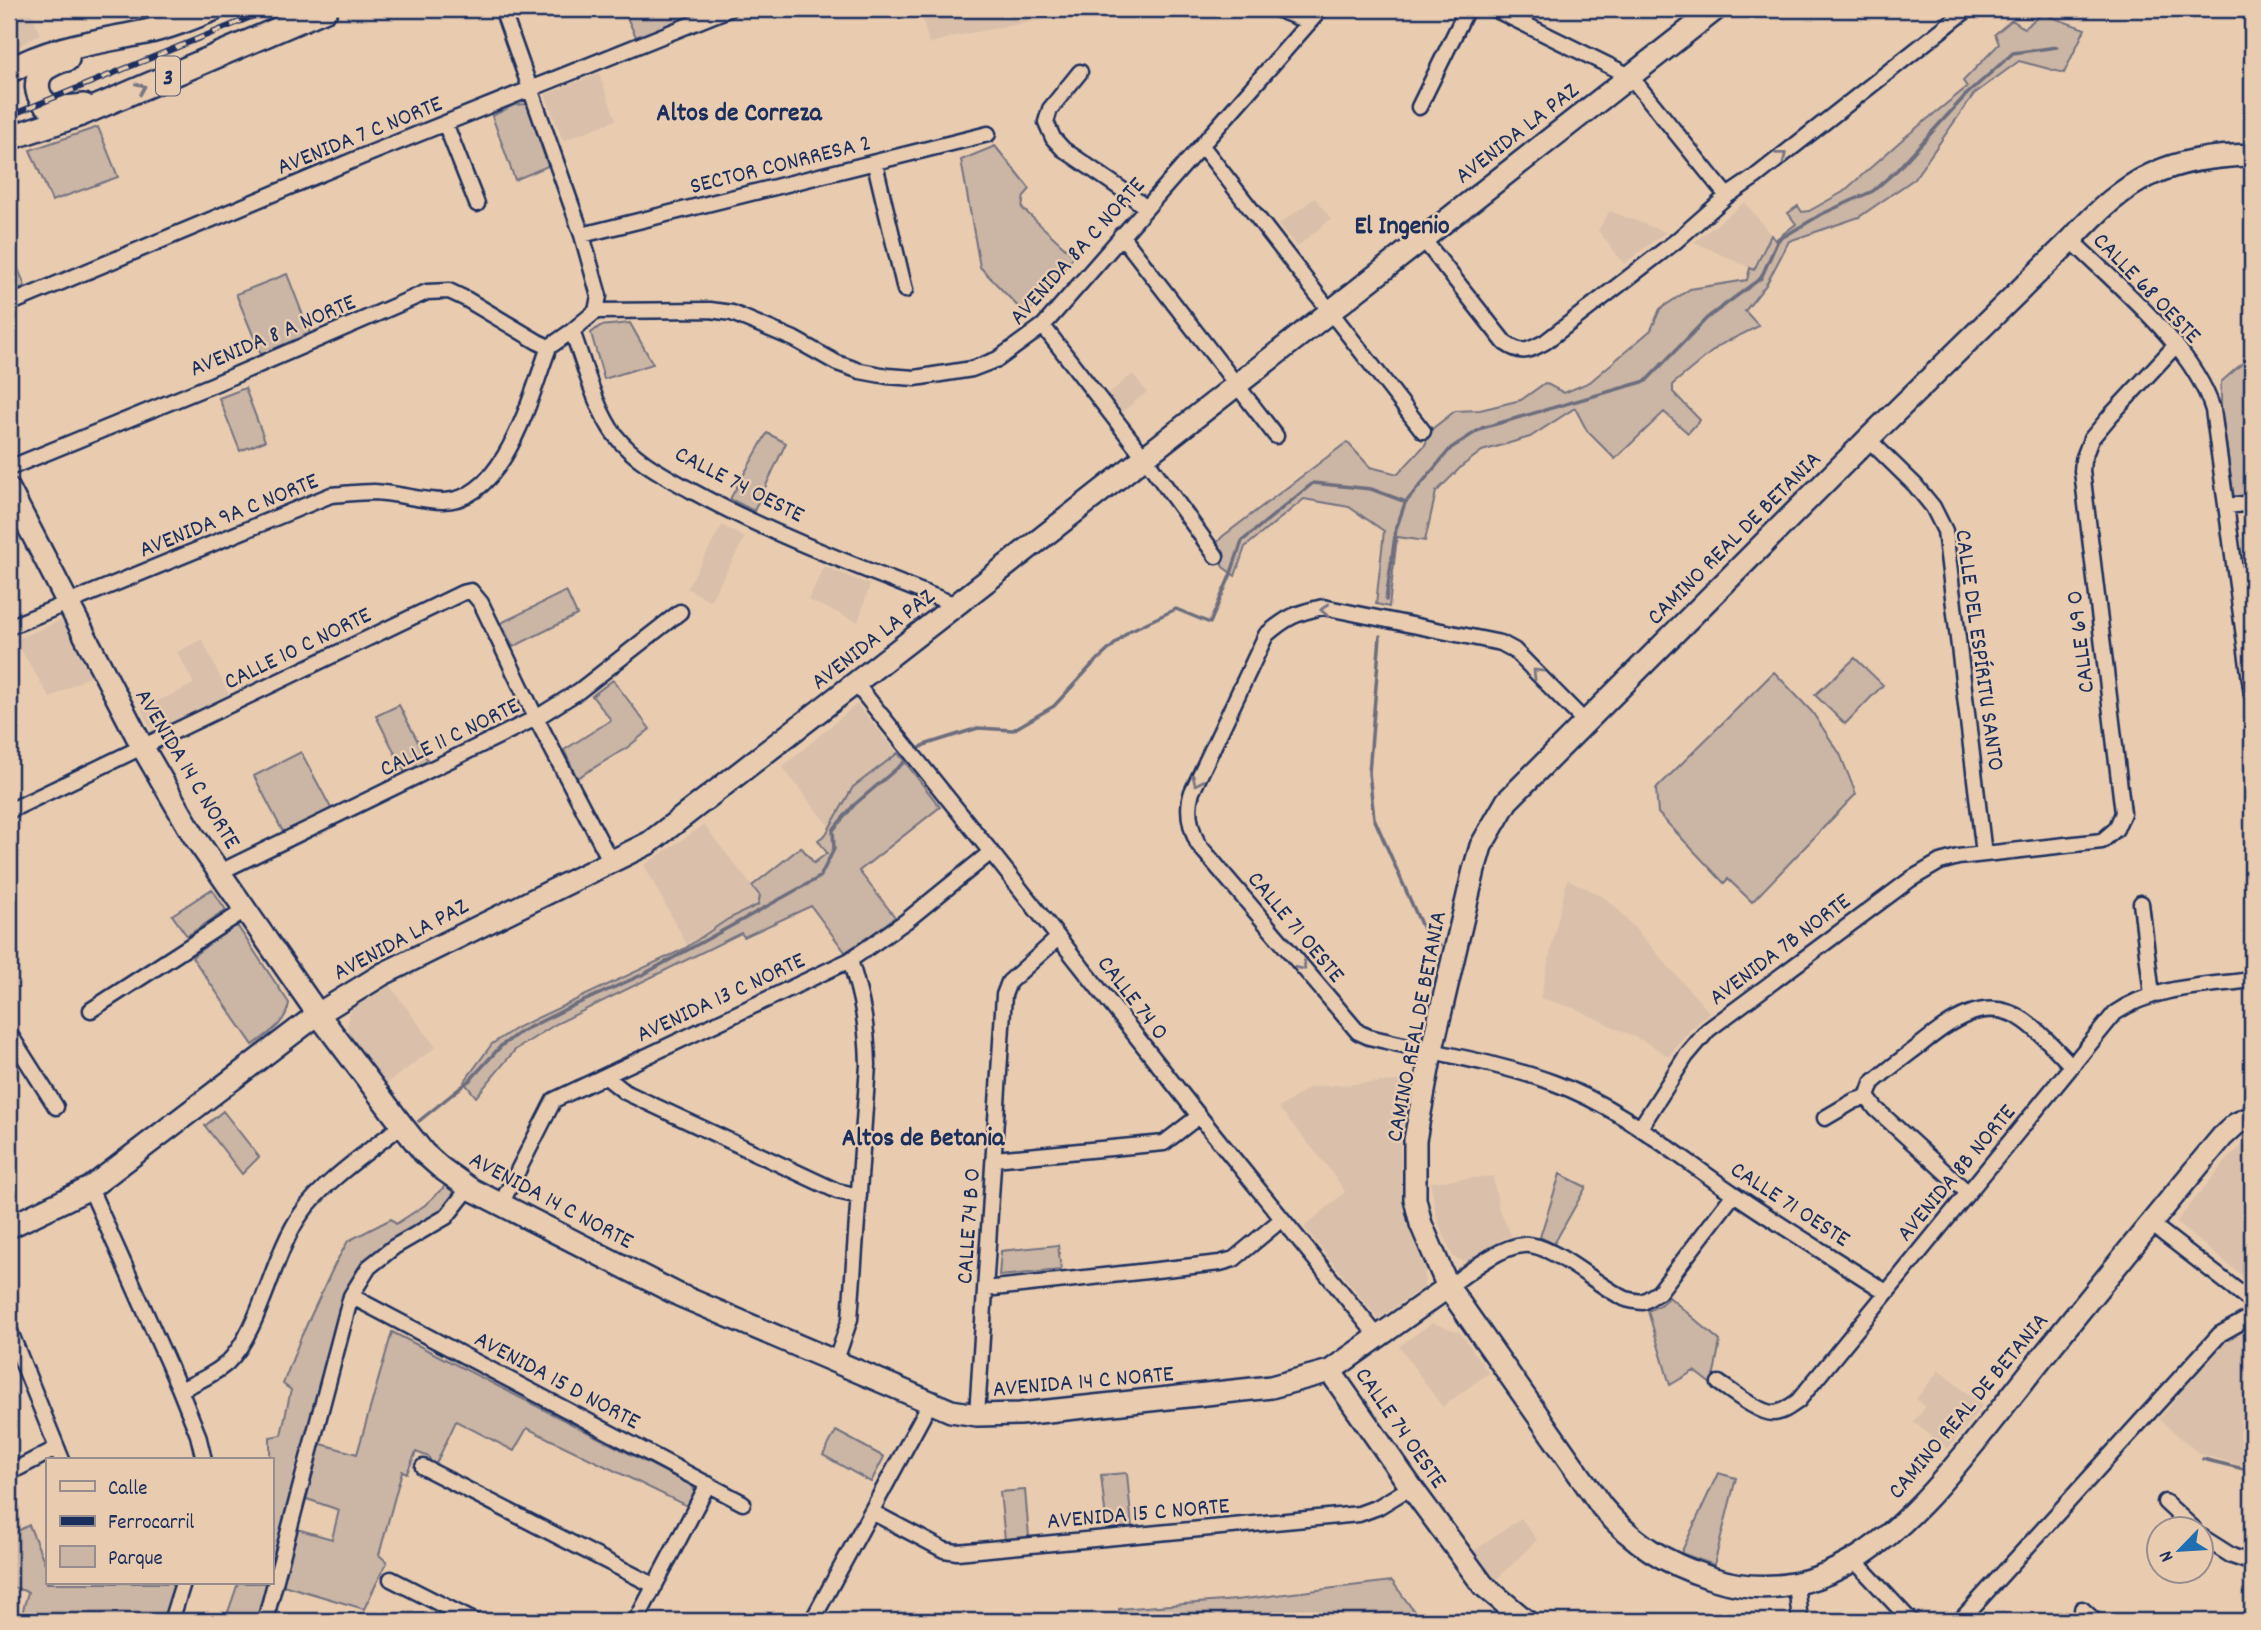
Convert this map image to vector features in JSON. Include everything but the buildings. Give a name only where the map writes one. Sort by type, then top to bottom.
[{"type":"main road","name":"3","points":[[9,71],[42,55],[146,32],[214,9]]},
{"type":"main road","name":"3","points":[[9,138],[65,120],[326,9]]},
{"type":"main road","points":[[104,104],[65,108],[50,105],[39,95],[38,78],[53,64],[146,32]]},
{"type":"street","points":[[502,9],[582,235],[599,296],[596,311],[549,347]]},
{"type":"street","name":"AVENIDA 7 C NORTE","points":[[9,304],[444,123],[729,9]]},
{"type":"street","points":[[1276,9],[1309,22]]},
{"type":"street","name":"AVENIDA 8A C NORTE","points":[[596,311],[710,310],[732,313],[794,339],[837,363],[887,376],[915,378],[972,369],[998,359],[1043,326],[1321,9]]},
{"type":"street","points":[[1419,107],[1467,9]]},
{"type":"street","points":[[1493,9],[1630,76],[1727,196]]},
{"type":"street","name":"AVENIDA LA PAZ","points":[[9,1227],[90,1188],[318,1014],[383,974],[611,862],[659,835],[856,684],[1716,9]]},
{"type":"street","points":[[1423,239],[1505,343],[1517,351],[1528,351],[1545,342],[1676,241],[1727,196],[1755,177],[1968,9]]},
{"type":"street","points":[[1080,72],[1050,108],[1046,122],[1063,149],[1146,208]]},
{"type":"street","points":[[444,123],[477,204]]},
{"type":"street","name":"SECTOR CONRRESA 2","points":[[582,235],[988,134]]},
{"type":"street","points":[[1202,146],[1423,431]]},
{"type":"street","name":"CAMINO REAL DE BETANIA","points":[[2252,155],[2194,159],[2162,168],[2138,181],[2091,218],[1507,801],[1481,846],[1431,1053],[1415,1140],[1415,1199],[1421,1224],[1448,1287],[1602,1507],[1621,1529],[1681,1569],[1724,1582],[1751,1586],[1783,1585],[1835,1572],[1855,1561],[1909,1518],[1948,1476],[2222,1137],[2252,1116]]},
{"type":"street","points":[[875,164],[905,290]]},
{"type":"street","points":[[1121,236],[1276,436]]},
{"type":"street","name":"CALLE 68 OESTE","points":[[2071,240],[2176,345],[2188,360],[2210,400],[2252,695]]},
{"type":"street","name":"AVENIDA 8 A NORTE","points":[[9,468],[212,385],[427,292],[449,291],[549,347]]},
{"type":"street","points":[[1043,326],[1145,458],[1216,556]]},
{"type":"street","name":"CALLE 74 OESTE","points":[[572,331],[599,404],[614,433],[645,464],[737,516],[957,605]]},
{"type":"street","name":"CALLE 69 O","points":[[1984,853],[2102,841],[2120,822],[2123,813],[2082,471],[2083,460],[2091,439],[2176,345]]},
{"type":"street","name":"AVENIDA 9A C NORTE","points":[[9,627],[331,495],[374,492],[445,502],[468,494],[489,479],[508,454],[549,347]]},
{"type":"street","name":"CALLE DEL ESPÍRITU SANTO","points":[[1868,439],[1915,485],[1933,507],[1945,531],[1984,853]]},
{"type":"street","name":"AVENIDA 14 C NORTE","points":[[9,489],[143,748],[194,835],[318,1014],[424,1153],[448,1174],[469,1188],[678,1295],[951,1411],[977,1415],[1020,1414],[1238,1392],[1271,1387],[1330,1371]]},
{"type":"street","points":[[2227,506],[2252,503]]},
{"type":"street","name":"CALLE 10 C NORTE","points":[[9,811],[471,591],[481,603],[536,718]]},
{"type":"street","name":"CALLE 71 OESTE","points":[[1585,722],[1514,650],[1501,643],[1323,607],[1306,611],[1285,618],[1266,635],[1192,792],[1188,803],[1191,824],[1198,844],[1358,1032],[1555,1083],[1600,1104],[1886,1292]]},
{"type":"street","name":"CALLE 11 C NORTE","points":[[220,872],[536,718],[579,691],[680,612]]},
{"type":"street","name":"CALLE 74 O","points":[[856,684],[1378,1337]]},
{"type":"street","points":[[536,718],[611,862]]},
{"type":"street","name":"AVENIDA 13 C NORTE","points":[[501,1204],[554,1100],[850,960],[906,922],[991,852]]},
{"type":"street","name":"AVENIDA 7B NORTE","points":[[1640,1128],[1686,1056],[1708,1030],[1911,880],[1940,862],[1958,856],[1984,853]]},
{"type":"street","points":[[2141,903],[2152,995]]},
{"type":"street","points":[[91,1010],[245,910]]},
{"type":"street","name":"CALLE 74 B O","points":[[977,1415],[1004,995],[1009,982],[1058,938]]},
{"type":"street","points":[[835,1363],[850,1319],[868,1065],[862,999],[850,960]]},
{"type":"street","name":"AVENIDA 8B NORTE","points":[[1719,1383],[1762,1410],[1773,1413],[1798,1401],[2115,1013],[2152,995],[2252,979]]},
{"type":"street","points":[[1867,1097],[1872,1083],[1951,1021],[1969,1013],[1986,1010],[2006,1012],[2024,1020],[2072,1066]]},
{"type":"street","points":[[9,1033],[56,1107]]},
{"type":"street","points":[[605,1076],[625,1092],[650,1104],[837,1191],[859,1196]]},
{"type":"street","points":[[1825,1118],[1854,1101],[1867,1097]]},
{"type":"street","points":[[1867,1097],[1876,1109],[1968,1193]]},
{"type":"street","points":[[994,1159],[1164,1143],[1199,1116]]},
{"type":"street","points":[[180,1390],[207,1378],[228,1362],[244,1340],[289,1232],[303,1211],[321,1191],[402,1125]]},
{"type":"street","points":[[90,1188],[180,1390],[198,1435],[204,1458]]},
{"type":"street","points":[[265,1621],[351,1296],[369,1267],[394,1247],[446,1217],[469,1188]]},
{"type":"street","points":[[1448,1287],[1500,1252],[1524,1244],[1569,1262],[1625,1299],[1643,1302],[1659,1292],[1734,1194]]},
{"type":"street","points":[[985,1289],[1220,1263],[1234,1258],[1282,1219]]},
{"type":"street","points":[[2150,1223],[2252,1302]]},
{"type":"street","name":"CALLE 74 OESTE","points":[[1448,1287],[1330,1371],[1411,1488],[1483,1585],[1526,1621]]},
{"type":"street","name":"AVENIDA 15 D NORTE","points":[[351,1296],[743,1503]]},
{"type":"street","points":[[1960,1621],[2220,1334],[2252,1316]]},
{"type":"street","points":[[9,1329],[13,1353],[60,1454]]},
{"type":"street","points":[[812,1621],[930,1403]]},
{"type":"street","points":[[9,1473],[46,1459]]},
{"type":"street","points":[[423,1467],[655,1586]]},
{"type":"street","points":[[636,1621],[708,1484]]},
{"type":"street","name":"AVENIDA 15 C NORTE","points":[[872,1512],[944,1550],[957,1552],[1359,1514],[1378,1507],[1411,1488]]},
{"type":"street","points":[[2165,1502],[2178,1514]]},
{"type":"street","points":[[2216,1546],[2232,1556],[2252,1563]]},
{"type":"street","points":[[1855,1561],[1911,1621]]},
{"type":"street","points":[[391,1578],[474,1621]]},
{"type":"street","points":[[1796,1583],[1800,1621]]},
{"type":"street","points":[[170,1621],[183,1584]]},
{"type":"street","points":[[2082,1609],[2095,1621]]},
{"type":"shaded area","points":[[9,9],[30,9],[40,34],[9,52]]},
{"type":"shaded area","points":[[920,9],[1100,9],[955,36],[929,44]]},
{"type":"shaded area","points":[[599,73],[616,120],[563,141],[545,95]]},
{"type":"shaded area","points":[[1315,198],[1331,219],[1297,247],[1278,225]]},
{"type":"shaded area","points":[[1745,202],[1771,235],[1754,270],[1694,242]]},
{"type":"shaded area","points":[[1610,211],[1666,232],[1624,264],[1598,230]]},
{"type":"shaded area","points":[[1133,374],[1147,392],[1119,414],[1105,396]]},
{"type":"shaded area","points":[[722,525],[745,538],[710,601],[687,588]]},
{"type":"shaded area","points":[[824,566],[870,585],[858,622],[808,600]]},
{"type":"shaded area","points":[[63,619],[93,674],[50,698],[15,640]]},
{"type":"shaded area","points":[[202,639],[229,695],[153,733],[141,709],[194,684],[177,652]]},
{"type":"shaded area","points":[[857,704],[898,753],[853,787],[830,828],[782,767]]},
{"type":"shaded area","points":[[704,825],[760,896],[758,905],[728,919],[687,945],[644,865]]},
{"type":"shaded area","points":[[1567,879],[1602,896],[1616,907],[1710,1013],[1690,1030],[1669,1057],[1651,1045],[1576,1009],[1540,998]]},
{"type":"shaded area","points":[[390,986],[436,1047],[385,1085],[357,1048],[347,1028],[349,1014],[355,1003]]},
{"type":"shaded area","points":[[1410,1080],[1400,1149],[1405,1211],[1411,1235],[1425,1269],[1424,1287],[1378,1319],[1304,1227],[1345,1192],[1279,1108],[1310,1087]]},
{"type":"shaded area","points":[[2252,1138],[2252,1284],[2176,1222],[2232,1154]]},
{"type":"shaded area","points":[[1493,1176],[1499,1209],[1512,1237],[1504,1238],[1471,1259],[1463,1261],[1453,1257],[1437,1219],[1430,1182]]},
{"type":"shaded area","points":[[1432,1323],[1460,1332],[1489,1373],[1442,1407],[1399,1346]]},
{"type":"shaded area","points":[[2252,1326],[2252,1468],[2199,1454],[2159,1419],[2229,1339]]},
{"type":"shaded area","points":[[1939,1370],[1982,1406],[1948,1449],[1913,1422],[1925,1407],[1916,1399]]},
{"type":"shaded area","points":[[1521,1518],[1537,1540],[1496,1580],[1474,1551]]},
{"type":"green space","points":[[623,9],[693,9],[696,15],[637,39]]},
{"type":"green space","points":[[2046,11],[2051,17],[2085,29],[2064,73],[2019,61],[1974,94],[1914,179],[1859,217],[1789,241],[1766,285],[1745,311],[1759,326],[1720,345],[1673,384],[1673,392],[1700,420],[1688,433],[1664,412],[1615,459],[1587,431],[1575,408],[1530,437],[1482,451],[1462,466],[1436,492],[1425,541],[1397,537],[1389,607],[1376,604],[1384,531],[1349,507],[1304,499],[1245,547],[1235,576],[1223,567],[1213,547],[1223,536],[1347,442],[1370,467],[1398,474],[1425,445],[1432,429],[1455,411],[1480,410],[1521,400],[1545,383],[1564,393],[1590,382],[1651,330],[1660,309],[1690,289],[1747,280],[1750,268],[1754,270],[1771,235],[1775,240],[1796,224],[1788,213],[1798,206],[1802,212],[1809,211],[1843,192],[1967,87],[1963,81],[1999,44],[1995,34],[2012,20],[2024,28]]},
{"type":"green space","points":[[527,104],[548,166],[515,180],[492,116],[514,105]]},
{"type":"green space","points":[[98,127],[118,177],[52,201],[30,150]]},
{"type":"green space","points":[[995,146],[1030,189],[1024,196],[1022,208],[1074,256],[1026,315],[980,267],[961,160]]},
{"type":"green space","points":[[9,246],[25,286],[9,293]]},
{"type":"green space","points":[[287,274],[311,336],[262,357],[236,294]]},
{"type":"green space","points":[[630,323],[653,364],[604,379],[591,333],[600,326]]},
{"type":"green space","points":[[2252,355],[2252,503],[2235,505],[2221,408],[2221,382]]},
{"type":"green space","points":[[245,388],[265,441],[240,451],[219,398]]},
{"type":"green space","points":[[767,433],[786,443],[754,511],[730,499]]},
{"type":"green space","points":[[566,591],[577,615],[513,647],[501,623]]},
{"type":"green space","points":[[1855,658],[1883,685],[1845,724],[1815,695]]},
{"type":"green space","points":[[1774,672],[1812,712],[1840,754],[1856,794],[1752,902],[1728,879],[1724,883],[1658,813],[1656,789]]},
{"type":"green space","points":[[613,680],[650,729],[628,747],[577,778],[564,750],[611,720],[592,696]]},
{"type":"green space","points":[[399,705],[428,761],[405,773],[376,716]]},
{"type":"green space","points":[[301,752],[332,810],[284,834],[254,776]]},
{"type":"green space","points":[[898,753],[940,807],[859,871],[895,917],[871,936],[845,952],[811,906],[744,937],[741,933],[556,1024],[515,1050],[476,1097],[464,1082],[492,1044],[516,1028],[684,949],[728,919],[758,905],[760,896],[752,886],[801,847],[814,863],[827,853],[818,840],[826,834],[853,787]]},
{"type":"green space","points":[[212,889],[226,910],[187,936],[172,915]]},
{"type":"green space","points":[[232,926],[238,927],[289,1003],[281,1022],[253,1045],[192,957]]},
{"type":"green space","points":[[223,1111],[259,1157],[242,1174],[205,1126]]},
{"type":"green space","points":[[1560,1174],[1586,1187],[1554,1244],[1540,1237]]},
{"type":"green space","points":[[445,1186],[450,1186],[456,1194],[446,1210],[382,1248],[358,1268],[343,1295],[273,1559],[273,1458],[270,1458],[270,1437],[281,1435],[291,1390],[283,1384],[301,1337],[348,1241],[391,1219],[396,1224],[425,1205]]},
{"type":"green space","points":[[1058,1245],[1061,1270],[999,1276],[1001,1251]]},
{"type":"green space","points":[[1669,1297],[1720,1341],[1712,1385],[1694,1371],[1670,1385],[1648,1311]]},
{"type":"green space","points":[[392,1332],[693,1486],[695,1497],[689,1507],[527,1428],[514,1451],[456,1421],[435,1466],[431,1464],[429,1457],[416,1452],[407,1473],[402,1471],[379,1555],[387,1562],[364,1609],[283,1585],[297,1529],[332,1539],[339,1510],[304,1498],[318,1443],[357,1454]]},
{"type":"green space","points":[[836,1431],[884,1457],[871,1482],[823,1455]]},
{"type":"green space","points":[[1127,1473],[1132,1528],[1107,1530],[1101,1475]]},
{"type":"green space","points":[[1718,1473],[1736,1478],[1714,1565],[1681,1553]]},
{"type":"green space","points":[[1025,1490],[1029,1537],[1005,1540],[1000,1492]]},
{"type":"green space","points":[[29,1525],[46,1566],[46,1584],[177,1584],[168,1621],[20,1621],[28,1592],[9,1586],[9,1535]]},
{"type":"green space","points":[[1392,1581],[1421,1621],[1120,1621],[1119,1609],[1236,1600]]},
{"type":"green space","points":[[238,1584],[267,1584],[257,1621],[225,1621]]},
{"type":"waterway","points":[[914,753],[924,745],[978,728],[1013,730],[1054,706],[1092,665],[1129,631],[1176,609],[1210,623],[1242,541],[1313,483],[1371,489],[1406,502],[1451,448],[1482,428],[1646,381],[1707,318],[1761,278],[1778,240],[1822,214],[1873,191],[1897,170],[1966,95],[2013,53],[2057,47]]},
{"type":"waterway","points":[[1386,600],[1396,529],[1405,503]]},
{"type":"waterway","points":[[1380,636],[1369,773],[1374,818],[1423,929],[1440,945]]},
{"type":"waterway","points":[[419,1121],[470,1080],[501,1046],[520,1032],[644,974],[820,877],[834,849],[833,830],[854,805],[909,758]]},
{"type":"waterway","points":[[2203,1459],[2252,1471]]},
{"type":"railway","points":[[9,116],[271,9]]},
{"type":"district","name":"Altos de Correza","points":[[739,111]]},
{"type":"district","name":"El Ingenio","points":[[1402,224]]},
{"type":"district","name":"Altos de Betania","points":[[923,1136]]}]
